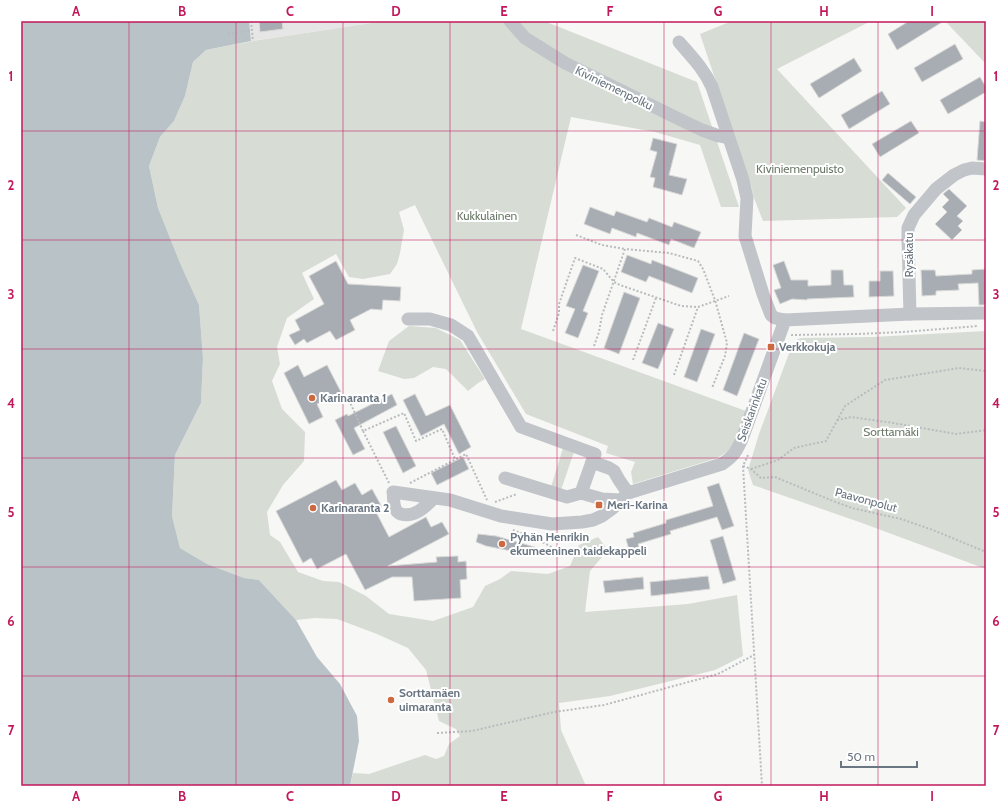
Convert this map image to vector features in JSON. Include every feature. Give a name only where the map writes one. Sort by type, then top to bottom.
[{"type":"street","name":"Kiviniemenpolku","points":[[510,21],[525,38],[565,64],[681,120],[713,134],[729,138]]},
{"type":"street","points":[[679,42],[699,64],[707,76],[744,180],[747,198],[745,236],[760,286],[771,315],[775,318],[785,320],[910,314],[984,319]]},
{"type":"street","name":"Rysäkatu","points":[[910,314],[908,228],[914,215],[936,190],[954,175],[972,168],[986,169]]},
{"type":"street","points":[[408,319],[430,319],[451,325],[468,336],[521,427],[595,454],[582,493]]},
{"type":"street","name":"Seiskarinkatu","points":[[393,492],[450,500],[501,516],[552,524],[582,522],[593,520],[602,516],[624,497],[722,464],[736,452],[742,439],[785,320]]},
{"type":"street","points":[[505,478],[567,498],[582,493],[604,499],[624,497],[619,480],[614,471],[610,468],[592,462]]},
{"type":"street","points":[[604,499],[619,480]]},
{"type":"street","points":[[393,492],[394,507],[398,512],[404,515],[413,514],[421,510],[434,498]]},
{"type":"path","points":[[119,21],[120,24],[143,21]]},
{"type":"path","points":[[251,21],[253,41]]},
{"type":"path","points":[[228,34],[252,30]]},
{"type":"path","points":[[576,235],[602,244],[624,249],[669,253],[698,261],[703,269],[715,300],[727,343],[725,356],[712,388]]},
{"type":"path","points":[[594,346],[599,332],[602,315],[624,249]]},
{"type":"path","points":[[554,331],[559,313],[559,304],[575,258],[603,268],[614,282],[620,285],[681,306],[698,307],[728,296]]},
{"type":"path","points":[[633,360],[656,298]]},
{"type":"path","points":[[674,375],[698,307]]},
{"type":"path","points":[[790,342],[792,335],[903,332],[984,319]]},
{"type":"path","points":[[751,469],[778,460],[794,448],[826,440],[845,406],[885,380],[959,368],[986,371]]},
{"type":"path","points":[[349,400],[393,492],[466,454],[488,504],[536,488]]},
{"type":"path","points":[[363,431],[404,413],[416,441],[442,429],[455,459]]},
{"type":"path","points":[[837,420],[851,417],[956,434],[986,430]]},
{"type":"path","points":[[749,451],[743,466],[762,786]]},
{"type":"path","name":"Paavonpolut","points":[[743,466],[751,469],[761,478],[775,477],[852,508],[901,519],[933,530],[986,552]]},
{"type":"path","points":[[437,733],[472,731],[554,712],[604,705],[718,674],[754,655]]},
{"type":"shaded area","points":[[21,21],[249,21],[251,41],[206,50],[193,62],[185,96],[174,121],[160,137],[149,166],[158,208],[199,305],[203,358],[201,403],[175,455],[172,516],[180,548],[207,564],[244,578],[259,580],[296,620],[317,657],[340,684],[357,716],[359,741],[350,786],[21,786]]},
{"type":"shaded area","points":[[249,21],[385,21],[251,41]]},
{"type":"green space","name":"Kukkulainen","points":[[385,21],[544,21],[697,82],[739,207],[721,207],[700,145],[655,132],[571,117],[521,329],[746,411],[737,438],[725,453],[717,458],[633,484],[631,472],[635,462],[606,453],[608,446],[526,414],[477,332],[415,205],[399,212],[404,230],[397,264],[390,274],[363,279],[349,277],[336,254],[302,273],[314,299],[287,318],[277,347],[280,364],[272,381],[282,409],[305,432],[304,461],[283,485],[267,512],[270,535],[280,542],[298,572],[323,581],[339,582],[366,596],[389,614],[433,621],[473,607],[485,586],[500,579],[511,571],[548,574],[570,566],[579,545],[598,537],[608,550],[590,571],[585,612],[688,604],[737,595],[743,656],[715,670],[610,696],[559,703],[561,730],[586,786],[350,786],[353,773],[369,774],[425,755],[436,759],[444,756],[449,744],[460,736],[456,729],[439,721],[426,670],[408,648],[377,634],[337,619],[315,618],[296,620],[259,580],[244,578],[207,564],[180,548],[172,516],[175,455],[201,403],[203,358],[199,305],[158,208],[149,166],[160,137],[174,121],[185,96],[193,62],[206,50],[253,41]]},
{"type":"green space","name":"Kiviniemenpuisto","points":[[732,21],[871,21],[777,69],[906,208],[897,217],[763,221],[700,34]]},
{"type":"green space","points":[[945,21],[986,21],[986,64]]},
{"type":"green space","points":[[409,326],[436,328],[460,340],[485,379],[468,391],[446,369],[433,367],[414,378],[404,379],[378,371],[389,341]]},
{"type":"green space","name":"Sorttamäki","points":[[986,331],[986,569],[862,523],[753,485],[748,470],[759,434],[791,348],[796,340],[801,338],[873,337]]},
{"type":"green space","points":[[563,448],[574,452],[561,490],[551,487]]},
{"type":"building","points":[[259,21],[282,21],[283,29],[260,32]]},
{"type":"building","points":[[909,21],[944,21],[897,50],[888,34]]},
{"type":"building","points":[[955,44],[963,59],[922,82],[914,68]]},
{"type":"building","points":[[854,58],[862,71],[819,98],[810,84]]},
{"type":"building","points":[[980,77],[986,87],[986,92],[948,114],[940,100]]},
{"type":"building","points":[[882,91],[890,104],[849,129],[841,115]]},
{"type":"building","points":[[911,121],[919,133],[880,157],[872,144]]},
{"type":"building","points":[[980,121],[986,122],[986,161],[977,160]]},
{"type":"building","points":[[653,138],[677,144],[669,175],[687,179],[682,195],[653,187],[655,178],[650,177],[657,152],[650,150]]},
{"type":"building","points":[[888,173],[916,197],[910,204],[882,180]]},
{"type":"building","points":[[949,189],[967,206],[957,216],[963,221],[958,226],[962,230],[952,240],[935,224],[947,212],[942,207],[949,200],[943,194]]},
{"type":"building","points":[[590,207],[614,216],[616,211],[647,222],[649,218],[672,227],[674,222],[701,232],[694,248],[671,239],[669,245],[637,233],[636,237],[612,228],[610,234],[584,224]]},
{"type":"building","points":[[627,255],[651,264],[652,260],[698,278],[692,293],[649,276],[646,282],[621,272]]},
{"type":"building","points":[[336,261],[348,284],[401,287],[400,301],[383,300],[382,310],[371,309],[350,320],[355,330],[336,340],[330,331],[307,343],[304,339],[295,345],[289,335],[300,330],[295,320],[324,304],[309,276]]},
{"type":"building","points":[[784,261],[791,280],[808,280],[808,286],[831,285],[831,270],[843,270],[844,285],[853,285],[854,297],[807,300],[792,299],[780,304],[774,290],[781,288],[773,265]]},
{"type":"building","points":[[583,265],[599,271],[583,311],[588,313],[578,338],[565,333],[575,309],[566,306]]},
{"type":"building","points":[[986,269],[986,305],[979,305],[978,283],[958,284],[959,290],[936,291],[936,295],[922,296],[921,270],[935,270],[936,276],[972,274],[972,270]]},
{"type":"building","points":[[880,271],[893,271],[894,296],[869,297],[869,281],[880,281]]},
{"type":"building","points":[[624,292],[640,298],[619,354],[604,348]]},
{"type":"building","points":[[658,323],[674,329],[658,369],[642,363]]},
{"type":"building","points":[[701,329],[715,334],[697,382],[684,377]]},
{"type":"building","points":[[744,333],[759,339],[737,396],[723,390]]},
{"type":"building","name":"Karinaranta 1","points":[[298,365],[304,377],[327,365],[341,392],[317,404],[323,417],[309,424],[284,373]]},
{"type":"building","points":[[392,394],[397,405],[354,428],[365,449],[353,455],[335,420],[347,414],[348,416]]},
{"type":"building","points":[[415,394],[426,416],[450,405],[471,447],[459,454],[444,424],[421,436],[403,400]]},
{"type":"building","points":[[396,426],[416,466],[403,473],[383,432]]},
{"type":"building","points":[[463,457],[469,469],[437,485],[431,473]]},
{"type":"building","points":[[336,480],[342,490],[355,483],[362,495],[372,489],[382,507],[375,510],[389,537],[426,517],[431,527],[442,522],[449,534],[388,566],[437,562],[436,557],[458,556],[458,562],[466,561],[467,579],[460,580],[461,598],[414,601],[412,577],[392,577],[365,590],[346,554],[317,569],[311,558],[303,563],[276,511]]},
{"type":"building","points":[[719,483],[734,526],[722,530],[717,517],[670,531],[671,534],[638,544],[639,547],[629,550],[626,539],[634,537],[633,533],[666,523],[666,520],[713,506],[707,487]]},
{"type":"building","name":"Pyhän Henrikin ekumeeninen taidekappeli","points":[[478,534],[496,536],[538,548],[536,556],[486,546],[476,542]]},
{"type":"building","points":[[723,536],[736,580],[723,584],[710,540]]},
{"type":"building","points":[[708,576],[710,589],[651,596],[650,582]]},
{"type":"building","points":[[643,577],[644,589],[605,593],[603,581]]},
{"type":"place","name":"Verkkokuja","points":[[771,347]]},
{"type":"place","name":"Karinaranta 1","points":[[312,398]]},
{"type":"place","name":"Meri-Karina","points":[[599,505]]},
{"type":"place","name":"Karinaranta 2","points":[[313,508]]},
{"type":"place","name":"Pyhän Henrikin ekumeeninen taidekappeli","points":[[502,544]]},
{"type":"place","name":"Sorttamäen uimaranta","points":[[391,700]]}]
